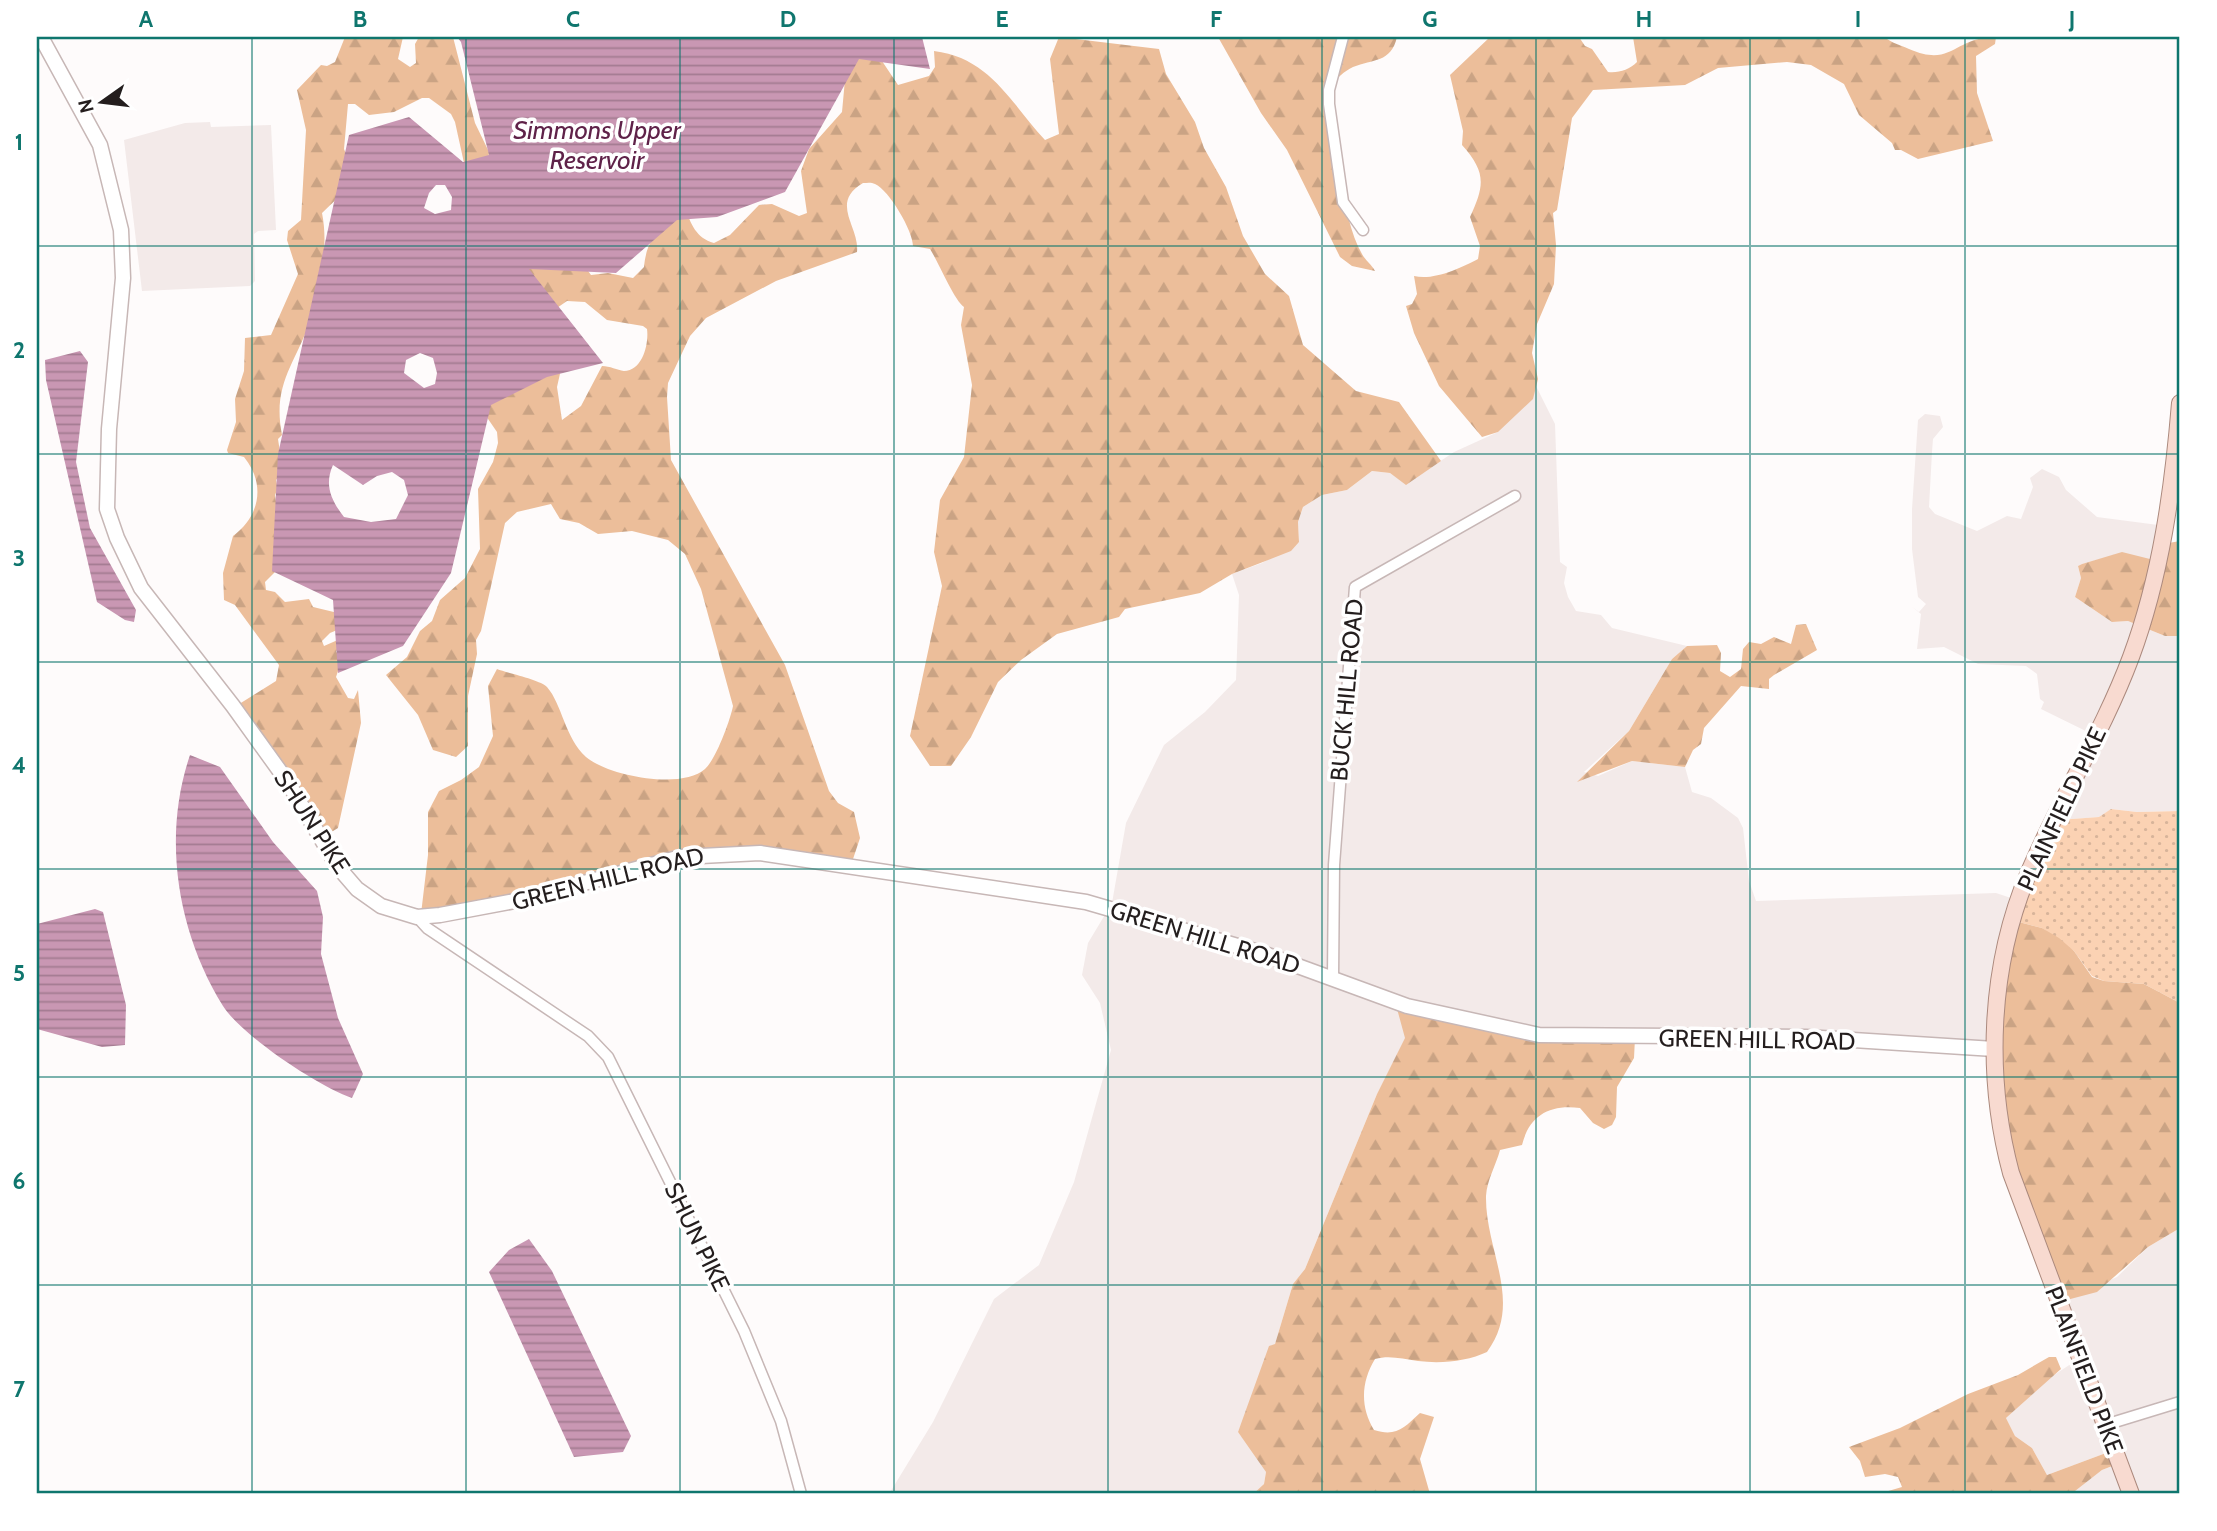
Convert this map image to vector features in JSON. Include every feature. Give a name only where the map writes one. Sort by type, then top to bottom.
[{"type":"main road","name":"SHUN PIKE","points":[[41,37],[100,145],[121,230],[123,278],[109,429],[107,509],[129,568],[159,614],[233,706],[287,781],[338,867],[371,900],[387,909],[417,917]]},
{"type":"main road","name":"PLAINFIELD PIKE","points":[[2131,1494],[2011,1173],[2000,1124],[1994,1049],[2001,971],[2019,897],[2042,843],[2111,706],[2141,625],[2167,516],[2180,403]]},
{"type":"main road","name":"GREEN HILL ROAD","points":[[417,917],[520,900],[681,857],[760,853],[1086,902],[1265,954],[1407,1006],[1539,1035],[1590,1038],[1806,1037],[1994,1049]]},
{"type":"street","points":[[1343,37],[1329,90],[1329,104],[1343,202],[1363,230]]},
{"type":"street","name":"BUCK HILL ROAD","points":[[1333,978],[1334,865],[1355,586],[1515,496]]},
{"type":"street","name":"SHUN PIKE","points":[[417,917],[427,928],[579,1028],[608,1057],[744,1331],[781,1421],[801,1494]]},
{"type":"street","points":[[2105,1424],[2180,1402]]},
{"type":"shaded area","points":[[210,122],[211,127],[271,125],[276,230],[258,231],[254,234],[255,281],[250,286],[142,291],[124,140],[185,123]]},
{"type":"shaded area","points":[[1536,386],[1555,424],[1560,562],[1567,567],[1564,583],[1576,611],[1601,615],[1612,628],[1687,646],[1672,659],[1629,731],[1584,772],[1598,776],[1632,761],[1685,767],[1692,792],[1711,798],[1738,818],[1743,828],[1749,881],[1756,901],[1996,893],[2020,901],[1995,1045],[1569,1036],[1397,1005],[1406,1038],[1377,1094],[1305,1269],[1293,1284],[1275,1344],[1238,1432],[1266,1472],[1264,1484],[1253,1494],[889,1494],[933,1422],[994,1299],[1039,1265],[1074,1182],[1111,1050],[1100,1003],[1082,975],[1088,943],[1112,903],[1126,823],[1164,745],[1205,712],[1236,680],[1239,595],[1232,574],[1262,563],[1299,542],[1298,522],[1303,507],[1322,495],[1347,490],[1372,471],[1390,473],[1406,484],[1454,452],[1498,432]]},
{"type":"shaded area","points":[[1925,414],[1940,416],[1943,427],[1933,439],[1929,507],[1935,514],[1977,531],[2007,516],[2021,519],[2033,487],[2030,478],[2042,469],[2059,477],[2066,490],[2097,517],[2166,526],[2158,561],[2104,558],[2082,564],[2078,566],[2081,578],[2075,597],[2112,622],[2128,621],[2165,636],[2180,636],[2180,811],[2137,812],[2111,809],[2100,817],[2058,820],[2098,737],[2041,709],[2044,702],[2040,699],[2037,674],[2026,666],[1978,664],[1944,647],[1917,649],[1921,614],[1911,606],[1919,612],[1926,604],[1918,597],[1912,549],[1912,509],[1918,420]]},
{"type":"shaded area","points":[[2111,809],[2137,812],[2180,811],[2180,1003],[2144,984],[2104,981],[2092,976],[2074,951],[2042,928],[2015,921],[2058,820],[2099,817]]},
{"type":"shaded area","points":[[2180,1228],[2180,1494],[2076,1494],[2074,1491],[2102,1470],[2120,1463],[2114,1450],[2047,1475],[2032,1448],[2015,1436],[2006,1418],[2051,1377],[2080,1358],[2059,1302],[2117,1277],[2148,1247]]},
{"type":"green space","points":[[345,37],[403,37],[398,59],[410,67],[416,63],[415,44],[419,37],[453,37],[475,123],[489,152],[488,165],[466,172],[451,114],[429,98],[422,98],[394,112],[369,115],[355,104],[348,104],[344,149],[351,167],[350,186],[322,213],[324,253],[317,295],[310,321],[287,375],[280,402],[282,435],[278,439],[283,472],[276,480],[278,488],[275,495],[286,561],[265,582],[266,590],[275,592],[285,602],[309,599],[313,607],[363,619],[330,633],[322,641],[324,646],[340,639],[343,648],[336,651],[341,662],[336,677],[348,698],[354,699],[358,690],[361,723],[338,828],[320,839],[236,706],[276,681],[279,665],[235,605],[224,600],[223,573],[233,536],[249,519],[257,499],[251,467],[244,457],[228,453],[227,450],[236,422],[235,399],[244,371],[245,338],[271,335],[298,274],[287,240],[288,231],[301,220],[306,130],[297,90],[321,65],[327,66],[335,62]]},
{"type":"green space","points":[[1059,37],[1159,49],[1166,74],[1195,122],[1204,148],[1226,187],[1243,236],[1265,274],[1289,296],[1303,345],[1356,391],[1399,402],[1441,461],[1406,485],[1390,473],[1372,471],[1347,490],[1322,495],[1303,507],[1298,522],[1299,542],[1291,551],[1232,574],[1200,593],[1125,609],[1119,617],[1057,634],[1021,660],[998,682],[971,737],[951,766],[930,766],[910,736],[942,586],[934,552],[940,500],[964,457],[972,385],[961,325],[964,307],[951,289],[930,249],[913,246],[905,221],[887,194],[875,184],[863,183],[853,191],[847,207],[857,252],[776,281],[706,318],[690,336],[668,383],[667,397],[671,460],[785,665],[829,791],[838,803],[854,812],[860,838],[851,865],[701,853],[616,875],[421,914],[428,855],[428,812],[439,791],[479,767],[493,736],[488,686],[497,669],[544,684],[552,694],[573,740],[586,757],[611,770],[645,778],[680,779],[705,769],[718,749],[733,706],[701,589],[685,554],[668,540],[632,531],[598,534],[579,523],[560,519],[551,504],[517,512],[505,523],[481,631],[476,640],[477,654],[468,696],[468,746],[456,757],[433,750],[418,715],[386,675],[407,657],[420,631],[432,621],[440,600],[465,578],[480,549],[478,489],[493,462],[498,443],[497,432],[486,416],[489,400],[564,356],[557,387],[562,420],[581,406],[602,366],[631,370],[640,361],[646,348],[647,329],[607,320],[585,302],[567,301],[554,310],[528,270],[530,254],[580,260],[591,275],[608,273],[633,278],[644,267],[648,247],[657,233],[685,208],[698,234],[714,243],[730,235],[759,205],[772,204],[799,216],[807,213],[801,171],[809,149],[842,112],[847,58],[876,52],[898,85],[929,76],[935,67],[934,51],[953,55],[985,72],[1045,140],[1059,134],[1050,59]]},
{"type":"green space","points":[[1218,37],[1397,37],[1386,56],[1350,69],[1330,85],[1340,172],[1349,218],[1362,254],[1375,271],[1352,266],[1340,257],[1287,150],[1261,113]]},
{"type":"green space","points":[[1490,37],[1579,37],[1585,46],[1592,49],[1608,72],[1612,72],[1627,69],[1637,62],[1633,37],[1884,37],[1909,49],[1935,55],[1945,54],[1982,38],[1996,37],[1995,44],[1976,56],[1977,93],[1993,141],[1918,159],[1901,150],[1895,150],[1892,143],[1859,115],[1844,84],[1811,65],[1787,62],[1718,68],[1685,85],[1593,90],[1572,118],[1557,210],[1553,213],[1556,245],[1554,284],[1537,324],[1532,353],[1538,379],[1533,399],[1498,432],[1482,437],[1439,386],[1414,333],[1406,306],[1412,304],[1417,294],[1414,276],[1438,275],[1478,259],[1480,246],[1470,217],[1481,179],[1475,163],[1462,145],[1463,131],[1450,75]]},
{"type":"green space","points":[[2180,541],[2180,636],[2165,636],[2128,621],[2112,622],[2075,597],[2081,578],[2078,566],[2122,552],[2158,561],[2163,544]]},
{"type":"green space","points":[[1806,624],[1817,650],[1769,679],[1769,689],[1741,686],[1704,728],[1701,744],[1693,750],[1685,767],[1632,761],[1577,782],[1629,731],[1672,659],[1687,646],[1717,645],[1721,653],[1720,671],[1730,677],[1741,669],[1743,649],[1749,642],[1761,644],[1774,637],[1791,644],[1796,625]]},
{"type":"green space","points":[[2015,921],[2042,928],[2059,938],[2074,951],[2092,977],[2104,981],[2144,984],[2180,1003],[2180,1228],[2148,1247],[2097,1292],[2059,1302],[2013,1177],[1994,1048]]},
{"type":"green space","points":[[1396,1005],[1476,1022],[1635,1038],[1634,1058],[1617,1087],[1616,1117],[1612,1125],[1604,1129],[1593,1123],[1580,1108],[1550,1110],[1535,1119],[1522,1145],[1500,1150],[1486,1196],[1487,1216],[1503,1295],[1502,1314],[1498,1333],[1487,1352],[1472,1358],[1445,1362],[1380,1358],[1375,1359],[1370,1368],[1364,1403],[1374,1430],[1394,1432],[1420,1413],[1434,1417],[1420,1459],[1430,1494],[1253,1494],[1264,1484],[1266,1472],[1238,1432],[1269,1346],[1275,1344],[1293,1284],[1305,1269],[1377,1094],[1405,1038]]},
{"type":"green space","points":[[2049,1357],[2056,1357],[2061,1369],[2006,1418],[2015,1436],[2032,1448],[2047,1475],[2114,1450],[2120,1463],[2102,1470],[2075,1491],[2076,1494],[1878,1494],[1902,1487],[1898,1477],[1885,1474],[1865,1477],[1860,1461],[1849,1447],[1900,1428],[1968,1394],[2018,1375]]},
{"type":"water","name":"Simmons Upper Reservoir","points":[[457,37],[922,37],[930,69],[859,59],[785,192],[717,217],[677,220],[616,273],[529,269],[603,363],[547,377],[491,405],[451,573],[403,646],[338,673],[333,600],[272,571],[278,454],[349,135],[409,117],[463,162],[489,155],[461,42]],"holes":[[[436,185],[445,185],[452,197],[451,210],[435,214],[424,208],[429,193]],[[420,353],[433,358],[437,373],[435,384],[424,388],[404,373],[406,360]],[[333,465],[363,485],[377,476],[392,472],[404,480],[408,495],[396,519],[371,522],[344,517],[330,492],[330,472]]]},
{"type":"water","points":[[80,351],[88,362],[76,462],[90,528],[136,610],[134,622],[125,620],[97,602],[46,380],[45,360]]},
{"type":"water","points":[[190,755],[220,767],[273,842],[317,891],[323,917],[321,954],[338,1018],[363,1074],[352,1098],[301,1072],[246,1031],[223,1006],[207,977],[185,916],[176,851],[181,786]]},
{"type":"water","points":[[95,909],[103,912],[126,1005],[125,1045],[102,1047],[37,1029],[37,924]]},
{"type":"water","points":[[529,1239],[552,1271],[631,1436],[623,1452],[574,1457],[489,1272],[509,1250]]}]
